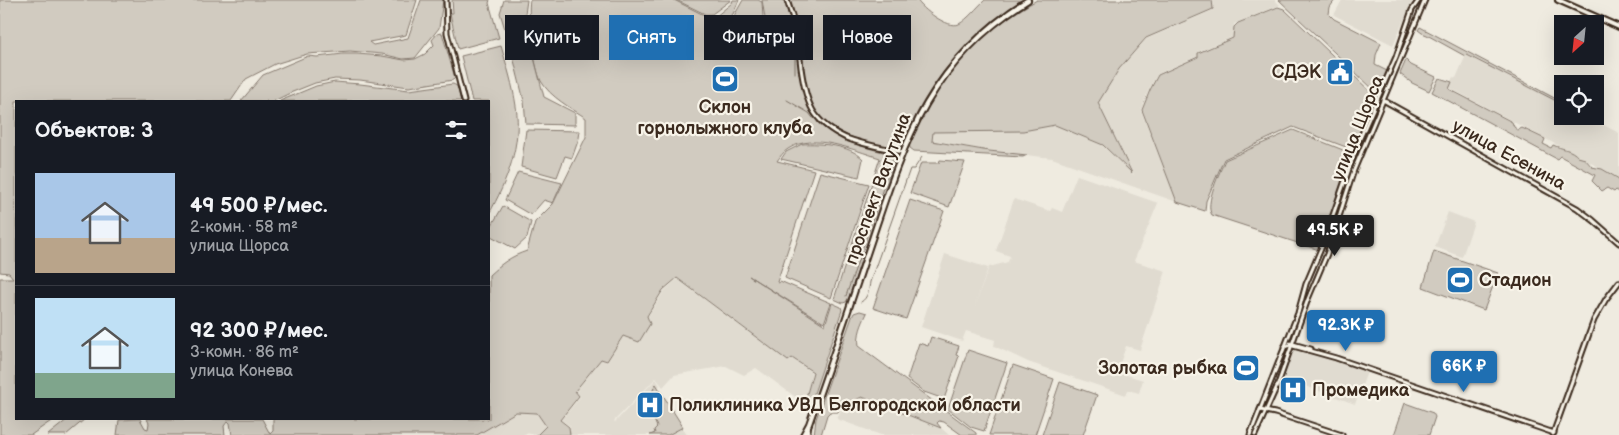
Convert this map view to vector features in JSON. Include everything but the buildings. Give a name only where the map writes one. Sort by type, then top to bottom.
[{"type":"main road","name":"проспект Ватутина","points":[[806,434],[902,152],[925,106],[955,61],[1005,15],[1028,0]]},
{"type":"main road","points":[[1558,0],[1619,28]]},
{"type":"street","points":[[446,0],[447,33],[464,100]]},
{"type":"street","points":[[787,0],[796,32],[804,92],[817,116],[825,125],[848,138],[902,152]]},
{"type":"street","name":"улица Щорса","points":[[1250,435],[1288,338],[1306,284],[1323,244],[1358,142],[1396,57],[1412,10],[1419,0]]},
{"type":"street","name":"улица Щорса","points":[[1292,346],[1293,339],[1336,229],[1354,170],[1425,0]]},
{"type":"street","name":"улица Есенина","points":[[1382,100],[1577,208],[1619,243]]},
{"type":"street","points":[[1284,347],[1292,346],[1343,360],[1553,434],[1594,320],[1606,299],[1619,282]]},
{"type":"street","points":[[1255,435],[1278,384],[1292,346],[1288,338]]},
{"type":"street","points":[[1262,403],[1266,411]]},
{"type":"street","points":[[1260,410],[1342,435]]},
{"type":"shaded area","points":[[0,0],[417,0],[406,35],[369,42],[373,45],[408,38],[421,0],[443,0],[439,28],[415,58],[403,59],[382,54],[350,51],[307,54],[275,64],[246,79],[232,100],[15,100],[15,420],[53,420],[31,435],[0,435],[0,278],[13,278],[9,273],[0,272]]},
{"type":"shaded area","points":[[452,0],[490,0],[489,3],[499,38],[458,49],[450,13],[453,13]]},
{"type":"shaded area","points":[[504,0],[527,0],[525,15],[505,15],[505,29],[500,13]]},
{"type":"shaded area","points":[[530,0],[674,0],[704,15],[704,60],[799,60],[802,82],[809,106],[823,125],[834,133],[855,142],[892,153],[896,156],[849,297],[843,303],[834,299],[880,158],[834,144],[810,142],[798,144],[788,149],[777,161],[814,170],[777,282],[779,283],[780,281],[831,303],[824,323],[749,276],[825,325],[832,303],[841,307],[842,310],[809,408],[807,408],[805,401],[813,372],[792,358],[788,361],[677,278],[663,290],[647,316],[650,324],[639,342],[623,336],[607,361],[601,359],[575,391],[579,396],[560,420],[569,427],[570,435],[537,435],[546,426],[537,413],[516,412],[477,435],[232,435],[228,421],[224,426],[225,435],[117,435],[119,420],[141,420],[145,428],[148,429],[148,420],[263,420],[270,434],[273,431],[273,420],[490,420],[490,274],[506,261],[527,251],[535,222],[553,204],[586,137],[586,118],[555,97],[545,87],[538,74],[535,60],[599,60],[599,15],[529,15]]},
{"type":"shaded area","points":[[676,0],[731,0],[712,14],[705,14]]},
{"type":"shaded area","points":[[733,0],[739,0],[733,14],[717,15]]},
{"type":"shaded area","points":[[743,0],[758,0],[762,2],[763,15],[735,15]]},
{"type":"shaded area","points":[[762,0],[786,0],[790,15],[764,15]]},
{"type":"shaded area","points":[[789,0],[917,0],[936,17],[948,24],[954,25],[966,19],[985,0],[1024,0],[977,35],[951,63],[928,94],[902,146],[895,149],[854,138],[829,125],[819,117],[811,105],[806,91],[801,60],[813,60],[813,15],[794,15]]},
{"type":"shaded area","points":[[1037,0],[1212,0],[1213,9],[1146,38],[1119,69],[1098,103],[1132,173],[1103,145],[1055,125],[1023,131],[933,132],[932,141],[989,151],[1027,155],[1023,157],[914,151],[910,148],[909,143],[932,98],[956,64],[994,28]]},
{"type":"shaded area","points":[[1212,0],[1275,0],[1280,5],[1234,24],[1233,37],[1198,52],[1198,56],[1158,74],[1149,89],[1141,110],[1177,202],[1052,158],[989,151],[932,140],[933,131],[1023,131],[1055,125],[1102,145],[1134,175],[1098,103],[1119,69],[1146,39],[1213,10]]},
{"type":"shaded area","points":[[1279,0],[1335,0],[1330,7],[1329,14],[1334,19],[1381,43],[1376,55],[1375,65],[1387,71],[1380,90],[1374,90]]},
{"type":"shaded area","points":[[1342,0],[1413,0],[1393,45],[1334,15]]},
{"type":"shaded area","points":[[1278,7],[1284,9],[1376,97],[1354,150],[1293,127],[1224,159],[1206,201],[1205,211],[1177,202],[1142,110],[1150,90],[1158,75],[1198,57],[1198,53],[1233,38],[1234,27],[1238,23]]},
{"type":"shaded area","points":[[1420,27],[1554,98],[1554,100],[1467,55],[1465,56],[1418,30]]},
{"type":"shaded area","points":[[442,33],[455,78],[453,80],[409,87],[360,80],[335,79],[315,83],[276,100],[242,100],[263,75],[308,56],[357,54],[404,60],[415,59],[425,54],[434,45],[432,40],[437,34]]},
{"type":"shaded area","points":[[501,46],[515,98],[517,135],[512,162],[502,189],[490,212],[490,100],[472,100],[461,56]]},
{"type":"shaded area","points":[[1466,55],[1554,100],[1554,125],[1603,125],[1619,133],[1619,178],[1448,87],[1453,77],[1456,78]]},
{"type":"shaded area","points":[[514,60],[535,60],[544,97],[575,113],[575,125],[526,124],[524,101]]},
{"type":"shaded area","points":[[1406,60],[1411,65],[1436,77],[1429,91],[1412,83],[1400,74]]},
{"type":"shaded area","points":[[1439,78],[1452,82],[1449,89],[1512,122],[1518,130],[1522,128],[1545,139],[1543,144],[1551,148],[1553,145],[1570,151],[1578,157],[1585,159],[1592,167],[1602,169],[1619,179],[1619,192],[1616,190],[1614,192],[1607,188],[1602,191],[1592,181],[1595,175],[1560,156],[1557,159],[1432,92]]},
{"type":"shaded area","points":[[335,82],[409,90],[453,84],[457,86],[461,100],[282,100],[316,86]]},
{"type":"shaded area","points":[[526,130],[580,131],[572,158],[565,156],[557,177],[521,167]]},
{"type":"shaded area","points":[[1293,130],[1353,154],[1319,250],[1212,215],[1210,210],[1211,196],[1225,160]]},
{"type":"shaded area","points":[[802,144],[835,146],[857,154],[863,159],[859,177],[781,159],[786,152]]},
{"type":"shaded area","points":[[940,160],[965,162],[949,207],[910,193],[921,163],[939,163]]},
{"type":"shaded area","points":[[518,172],[562,183],[553,203],[544,200],[531,215],[505,200]]},
{"type":"shaded area","points":[[820,172],[869,184],[831,298],[785,278]]},
{"type":"shaded area","points":[[1077,175],[1158,203],[1134,261],[1166,271],[1140,350],[1126,346],[1117,372],[1143,380],[1139,393],[1128,390],[1126,395],[1028,362],[994,346],[995,340],[966,331],[962,341],[921,327],[945,254],[988,268],[975,306],[989,267],[1008,262],[1010,256],[996,251],[1014,199],[1050,211],[1052,208],[1062,212]]},
{"type":"shaded area","points":[[910,200],[944,211],[906,319],[873,308]]},
{"type":"shaded area","points":[[503,206],[531,222],[527,238],[515,249],[490,236],[490,228]]},
{"type":"shaded area","points":[[1448,212],[1474,222],[1462,257],[1435,247]]},
{"type":"shaded area","name":"Cтадион","points":[[1434,251],[1498,273],[1484,310],[1423,287]]},
{"type":"shaded area","points":[[677,279],[788,361],[792,358],[812,373],[805,404],[756,368],[744,375],[726,366],[674,375],[663,387],[656,378],[614,421],[656,379],[660,385],[658,388],[687,435],[570,435],[570,426],[561,420],[580,397],[576,391],[601,359],[607,362],[623,336],[639,342],[650,324],[648,316],[664,291]]},
{"type":"shaded area","points":[[860,311],[867,313],[859,333],[859,346],[976,433],[976,435],[962,435],[944,422],[939,421],[937,423],[941,428],[862,397],[840,407],[838,412],[830,412],[827,415],[821,435],[814,435],[816,419],[852,317],[854,313]]},
{"type":"shaded area","points":[[931,337],[959,346],[956,355],[959,356],[944,399],[924,392],[907,379],[919,343],[928,346]]},
{"type":"shaded area","points":[[1296,347],[1367,372],[1355,404],[1280,377],[1291,349]]},
{"type":"shaded area","points":[[968,350],[1007,363],[984,431],[971,427],[948,409]]},
{"type":"shaded area","points":[[1013,365],[1054,379],[1035,435],[989,435]]},
{"type":"shaded area","points":[[1060,382],[1097,395],[1083,435],[1042,435]]},
{"type":"shaded area","points":[[656,384],[683,427],[668,435],[650,435],[655,433],[654,430],[657,427],[647,403]]},
{"type":"shaded area","points":[[862,397],[941,428],[949,435],[881,435],[837,419],[842,407]]},
{"type":"shaded area","points":[[1405,403],[1433,413],[1435,417],[1429,435],[1394,435]]},
{"type":"shaded area","points":[[517,412],[537,413],[546,426],[537,435],[525,433],[526,435],[478,435]]},
{"type":"shaded area","points":[[67,420],[84,420],[66,435],[48,435]]},
{"type":"waterway","points":[[784,0],[789,15]]},
{"type":"waterway","points":[[795,60],[795,73]]},
{"type":"waterway","points":[[787,100],[809,113],[813,118]]},
{"type":"waterway","points":[[817,122],[843,139],[892,154]]},
{"type":"waterway","points":[[846,296],[894,156]]},
{"type":"waterway","points":[[861,302],[868,293],[870,282],[910,169],[914,169],[922,157]]},
{"type":"place","name":"СДЭК","points":[[1340,72]]},
{"type":"place","name":"Склон горнолыжного клуба","points":[[725,79]]},
{"type":"place","name":"Cтадион","points":[[1460,280]]},
{"type":"place","name":"Золотая рыбка","points":[[1246,368]]},
{"type":"place","name":"Промедика","points":[[1293,390]]},
{"type":"place","name":"Поликлиника УВД Белгородской области","points":[[650,405]]}]
